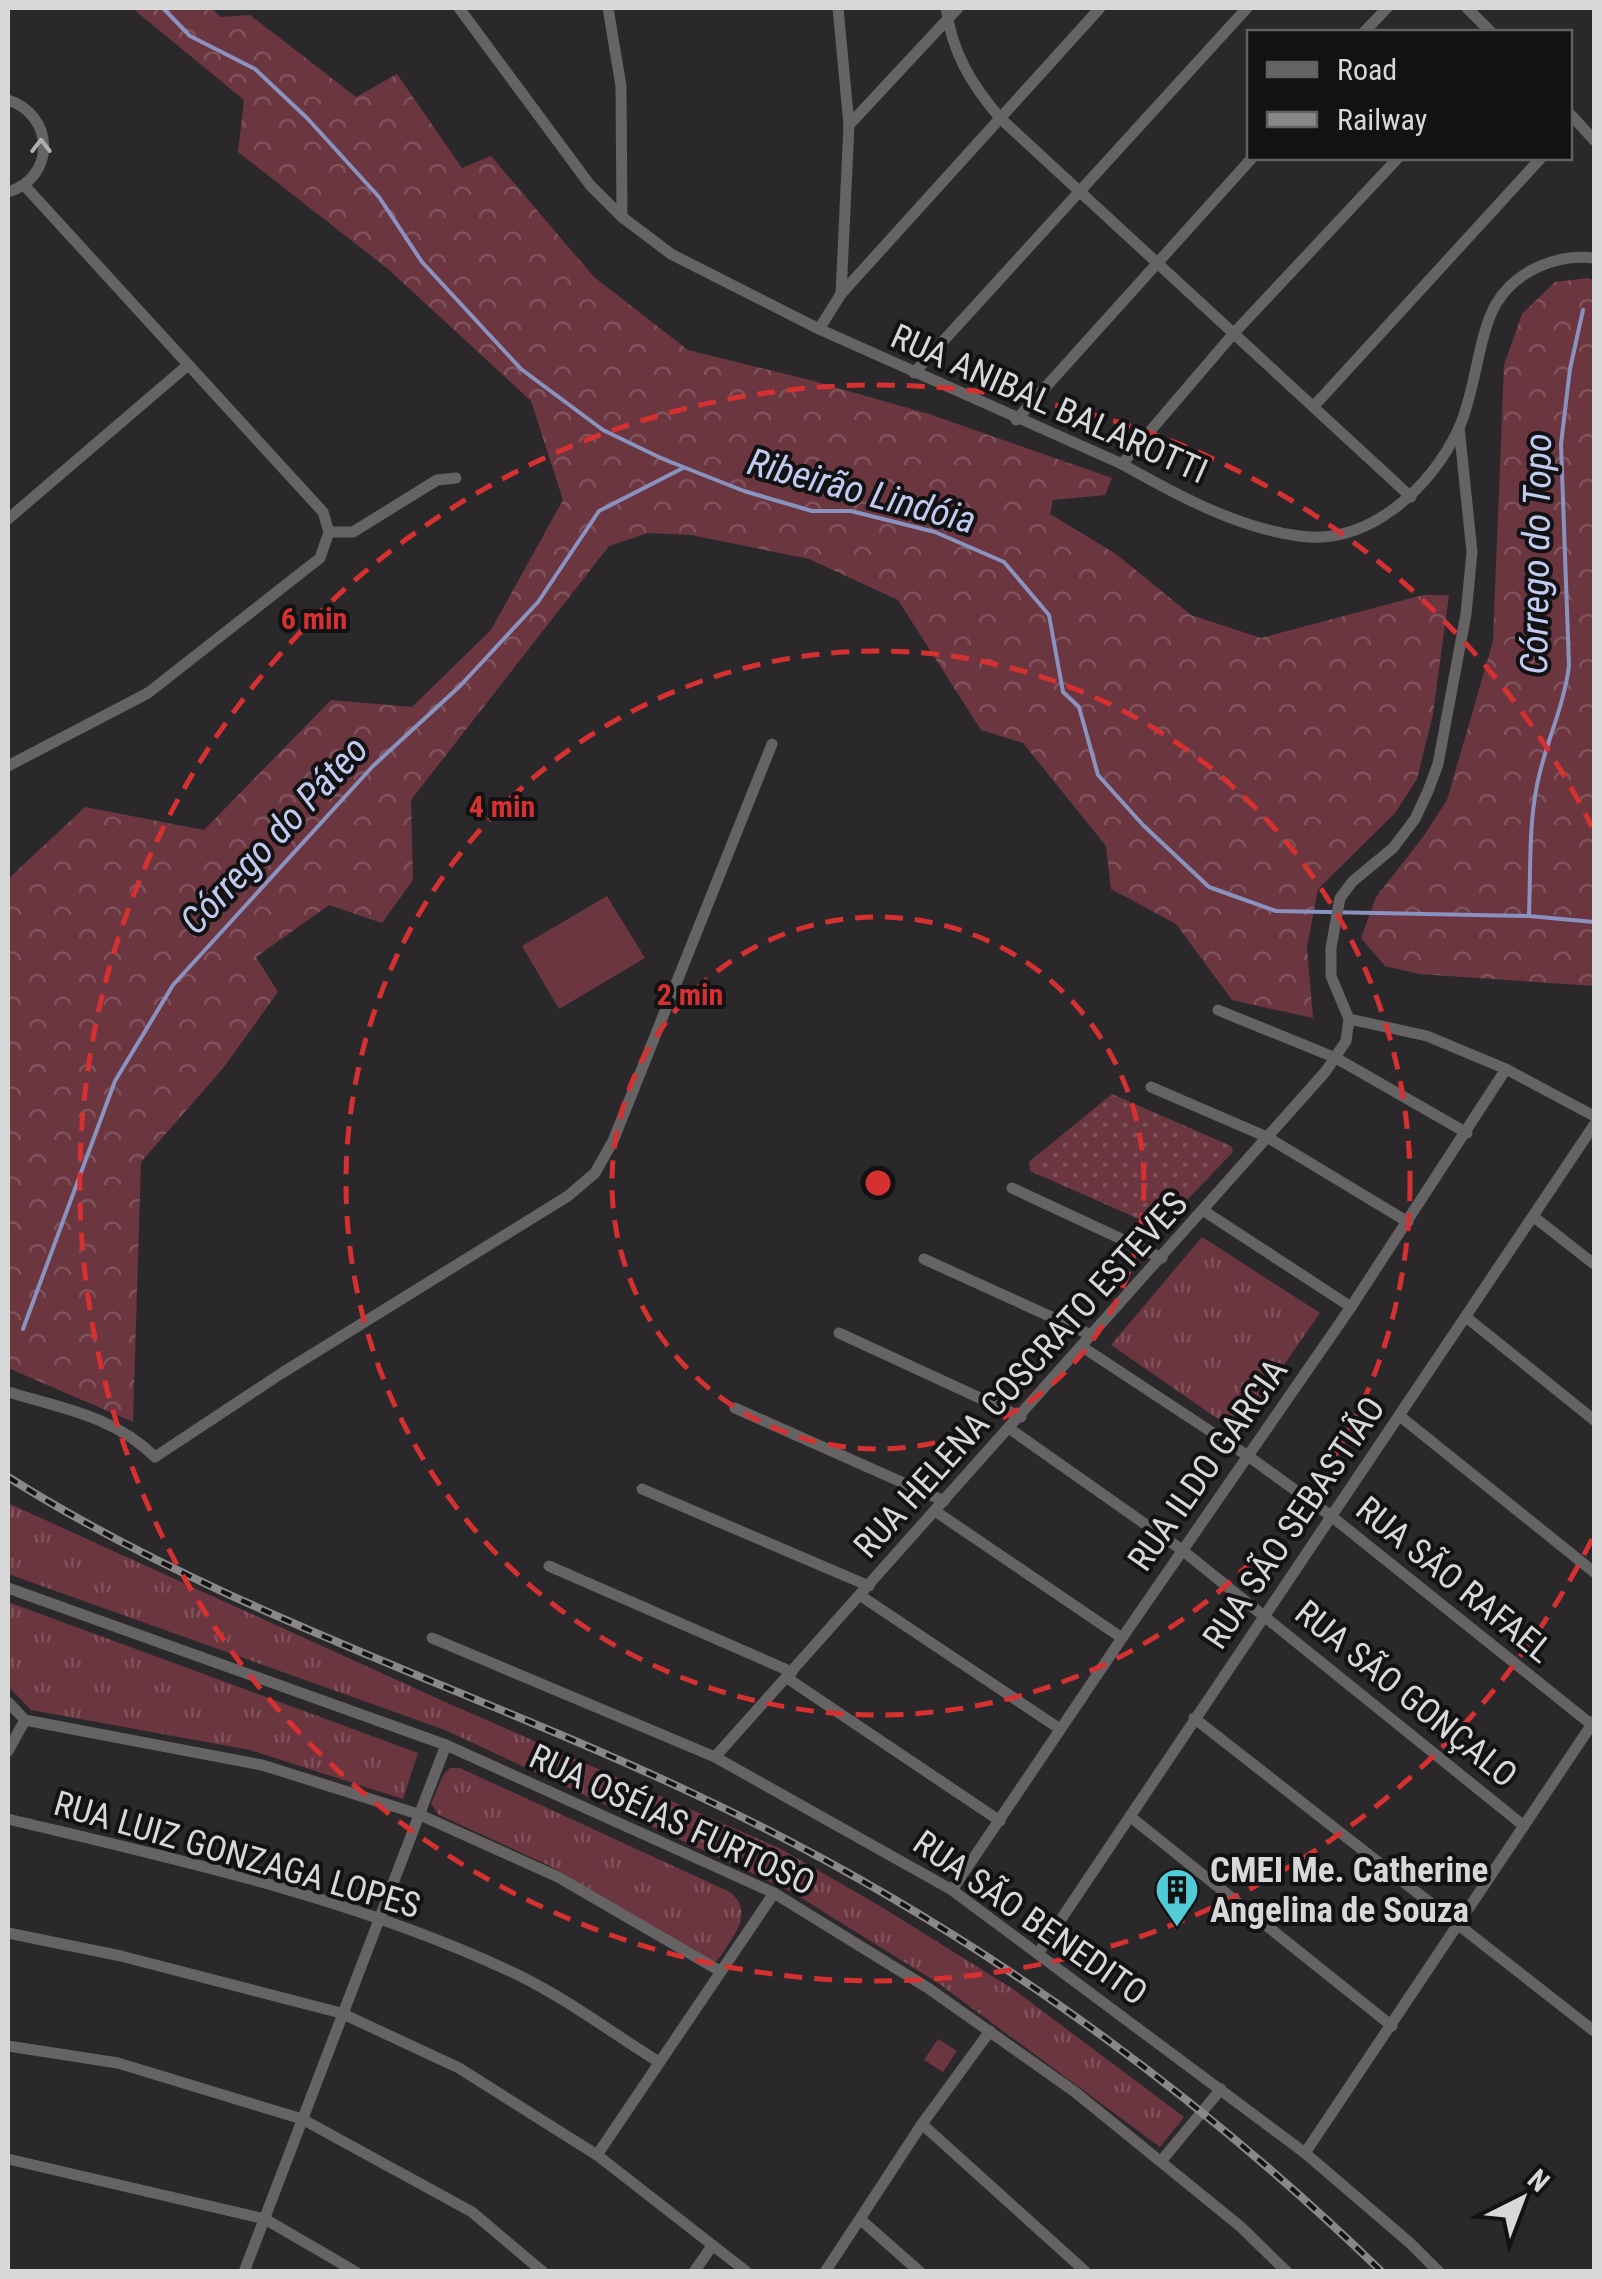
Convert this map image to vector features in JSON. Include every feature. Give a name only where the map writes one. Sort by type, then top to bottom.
[{"type":"street","name":"RUA ANIBAL BALAROTTI","points":[[459,8],[590,185],[622,217],[670,254],[819,329],[1122,464],[1166,489],[1237,518],[1300,536],[1353,529],[1411,497],[1436,468],[1459,427],[1476,382],[1491,314],[1505,291],[1550,262],[1594,258]]},
{"type":"street","points":[[608,8],[621,86],[622,217]]},
{"type":"street","points":[[838,8],[849,125],[840,294]]},
{"type":"street","points":[[849,125],[947,14],[958,8]]},
{"type":"street","points":[[819,329],[840,294],[1100,8]]},
{"type":"street","points":[[914,373],[1247,8]]},
{"type":"street","points":[[1366,30],[1387,8]]},
{"type":"street","points":[[1467,8],[1489,30]]},
{"type":"street","points":[[947,14],[954,49],[975,90],[1000,118],[1411,497]]},
{"type":"street","points":[[8,100],[32,113],[45,143],[36,174],[8,192]]},
{"type":"street","points":[[1572,121],[1594,140]]},
{"type":"street","points":[[1016,420],[1250,160]]},
{"type":"street","points":[[1122,464],[1234,333],[1396,160]]},
{"type":"street","points":[[1314,406],[1539,160]]},
{"type":"street","points":[[8,766],[148,693],[320,558],[329,532],[322,512],[24,185]]},
{"type":"street","points":[[8,519],[188,365]]},
{"type":"street","points":[[1459,427],[1472,552],[1466,614],[1438,764],[1415,819],[1393,848],[1352,881],[1340,898],[1331,976],[1349,1018],[1427,1036],[1506,1069],[1594,1116]]},
{"type":"street","points":[[329,532],[353,532],[438,480],[456,478]]},
{"type":"street","points":[[8,1392],[104,1420],[125,1431],[155,1458],[282,1373],[568,1196],[596,1174],[613,1141],[772,744]]},
{"type":"street","points":[[1218,1010],[1336,1058],[1466,1132]]},
{"type":"street","name":"RUA HELENA COSCRATO ESTEVES","points":[[715,1757],[1336,1058],[1346,1040],[1349,1018]]},
{"type":"street","name":"RUA ILDO GARCIA","points":[[952,1890],[1351,1307],[1506,1069]]},
{"type":"street","points":[[1150,1087],[1268,1137],[1408,1222]]},
{"type":"street","name":"RUA SÃO SEBASTIÃO","points":[[1040,1952],[1594,1125]]},
{"type":"street","points":[[1012,1188],[1162,1258]]},
{"type":"street","points":[[1204,1211],[1351,1307]]},
{"type":"street","points":[[1534,1216],[1594,1264]]},
{"type":"street","points":[[924,1259],[1091,1335]]},
{"type":"street","points":[[1466,1317],[1594,1420]]},
{"type":"street","points":[[839,1333],[1021,1417]]},
{"type":"street","name":"RUA SÃO RAFAEL","points":[[1081,1346],[1331,1516],[1593,1723]]},
{"type":"street","points":[[735,1408],[940,1506],[1122,1638]]},
{"type":"street","points":[[1401,1417],[1594,1572]]},
{"type":"street","name":"RUA SÃO GONÇALO","points":[[1010,1429],[1182,1550],[1524,1826]]},
{"type":"street","points":[[642,1490],[865,1591],[1060,1729]]},
{"type":"street","points":[[549,1566],[789,1675],[1000,1820]]},
{"type":"street","name":"RUA OSÉIAS FURTOSO","points":[[8,1588],[446,1746],[774,1892],[990,2030],[1162,2160],[1287,2272]]},
{"type":"street","name":"RUA SÃO BENEDITO","points":[[432,1638],[715,1757],[952,1890],[1305,2153],[1438,2272]]},
{"type":"street","points":[[8,1702],[25,1720],[262,1765],[418,1814],[558,1877],[720,1971]]},
{"type":"street","points":[[1194,1718],[1594,2031]]},
{"type":"street","points":[[8,1751],[25,1720]]},
{"type":"street","points":[[1305,2153],[1593,1723]]},
{"type":"street","points":[[244,2272],[446,1746]]},
{"type":"street","points":[[1132,1818],[1392,2026]]},
{"type":"street","name":"RUA LUIZ GONZAGA LOPES","points":[[8,1819],[179,1860],[378,1918],[519,1976],[659,2062]]},
{"type":"street","points":[[598,2155],[774,1892]]},
{"type":"street","points":[[8,1932],[122,1956],[341,2013],[458,2068],[598,2155],[747,2272]]},
{"type":"street","points":[[825,2272],[922,2124],[990,2030]]},
{"type":"street","points":[[8,2046],[118,2063],[302,2119],[472,2212],[542,2272]]},
{"type":"street","points":[[1162,2160],[1221,2088]]},
{"type":"street","points":[[922,2124],[1086,2272]]},
{"type":"street","points":[[8,2160],[265,2219],[356,2272]]},
{"type":"street","points":[[862,2220],[920,2272]]},
{"type":"street","points":[[694,2272],[712,2246]]},
{"type":"green space","points":[[132,8],[211,8],[221,17],[250,15],[356,97],[397,74],[462,168],[491,156],[594,277],[688,350],[929,414],[1112,478],[1105,495],[1053,500],[1050,514],[1116,554],[1191,615],[1261,638],[1423,595],[1449,595],[1433,714],[1417,779],[1395,813],[1318,889],[1307,947],[1313,1018],[1232,1000],[1176,924],[1111,889],[1106,846],[1023,743],[981,730],[898,600],[809,559],[691,535],[648,533],[609,546],[411,800],[413,880],[382,923],[329,905],[256,957],[278,992],[224,1067],[141,1162],[133,1422],[8,1368],[8,879],[85,807],[204,830],[331,700],[412,707],[491,630],[563,500],[531,401],[388,269],[238,152],[244,100]]},
{"type":"green space","points":[[1594,280],[1594,986],[1419,974],[1385,966],[1361,938],[1376,897],[1447,800],[1493,641],[1504,365],[1522,314],[1555,282]]},
{"type":"green space","points":[[607,896],[645,958],[559,1009],[522,946]]},
{"type":"green space","points":[[1112,1094],[1231,1146],[1233,1152],[1162,1226],[1030,1171],[1029,1162]]},
{"type":"green space","points":[[1202,1237],[1320,1313],[1237,1432],[1111,1345]]},
{"type":"green space","points":[[8,1503],[443,1701],[781,1849],[1013,1989],[1184,2117],[1160,2147],[938,1983],[790,1891],[445,1730],[8,1574]]},
{"type":"green space","points":[[8,1602],[418,1753],[403,1799],[250,1750],[31,1710],[8,1686]]},
{"type":"green space","points":[[450,1768],[460,1768],[730,1892],[741,1908],[736,1932],[715,1962],[704,1958],[550,1866],[439,1815],[431,1804]]},
{"type":"green space","points":[[938,2039],[957,2051],[943,2072],[924,2060]]},
{"type":"waterway","name":"Ribeirão Lindóia","points":[[163,8],[190,36],[255,69],[307,118],[379,197],[422,262],[521,369],[603,430],[744,491],[812,511],[851,511],[935,532],[1004,562],[1049,615],[1063,692],[1079,707],[1098,775],[1143,825],[1209,887],[1276,911],[1529,916],[1594,922]]},
{"type":"waterway","name":"Córrego do Topo","points":[[1529,914],[1536,789],[1569,666],[1561,444],[1570,369],[1583,310]]},
{"type":"waterway","name":"Córrego do Páteo","points":[[23,1329],[115,1081],[173,985],[373,766],[460,686],[538,602],[599,511],[683,468]]},
{"type":"railway","points":[[8,1477],[173,1568],[692,1793],[879,1890],[969,1945],[1142,2066],[1225,2131],[1382,2272]]},
{"type":"place","name":"CMEI Me. Catherine Angelina de Souza","points":[[1177,1928]]}]
